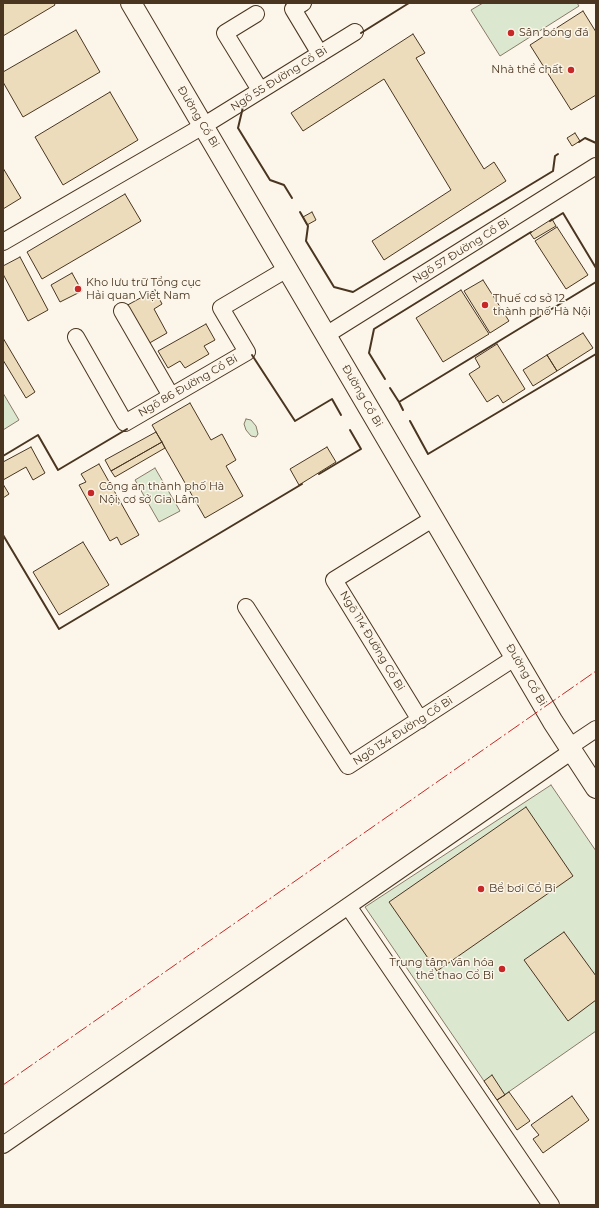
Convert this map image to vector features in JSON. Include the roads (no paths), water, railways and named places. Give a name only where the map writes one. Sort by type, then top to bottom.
[{"type":"main road","name":"Đường Cổ Bi","points":[[130,3],[570,749],[596,788]]},
{"type":"street","points":[[303,3],[293,9],[320,54]]},
{"type":"street","points":[[256,14],[225,33],[260,90]]},
{"type":"street","name":"Ngõ 55 Đường Cổ Bi","points":[[3,242],[203,126],[355,32]]},
{"type":"street","name":"Ngõ 57 Đường Cổ Bi","points":[[326,335],[596,166]]},
{"type":"street","name":"Ngõ 86 Đường Cổ Bi","points":[[76,337],[125,423],[247,352],[221,308],[287,269]]},
{"type":"street","points":[[122,310],[171,396]]},
{"type":"street","name":"Ngõ 114 Đường Cổ Bi","points":[[420,720],[334,580],[434,518]]},
{"type":"street","name":"Ngõ 134 Đường Cổ Bi","points":[[246,607],[348,766],[516,657]]},
{"type":"street","points":[[3,1145],[348,906],[596,729]]},
{"type":"street","points":[[348,906],[551,1205]]},
{"type":"place","name":"Sân bóng đá","points":[[511,33]]},
{"type":"place","name":"Nhà thể chất","points":[[571,70]]},
{"type":"place","name":"Kho lưu trữ Tổng cục Hải quan Việt Nam","points":[[78,289]]},
{"type":"place","name":"Thuế cơ sở 12 thành phố Hà Nội","points":[[485,305]]},
{"type":"place","name":"Công an thành phố Hà Nội, cơ sở Gia Lâm","points":[[91,493]]},
{"type":"place","name":"Bể bơi Cổ Bi","points":[[481,889]]},
{"type":"place","name":"Trung tâm văn hóa thể thao Cổ Bi","points":[[502,969]]}]
